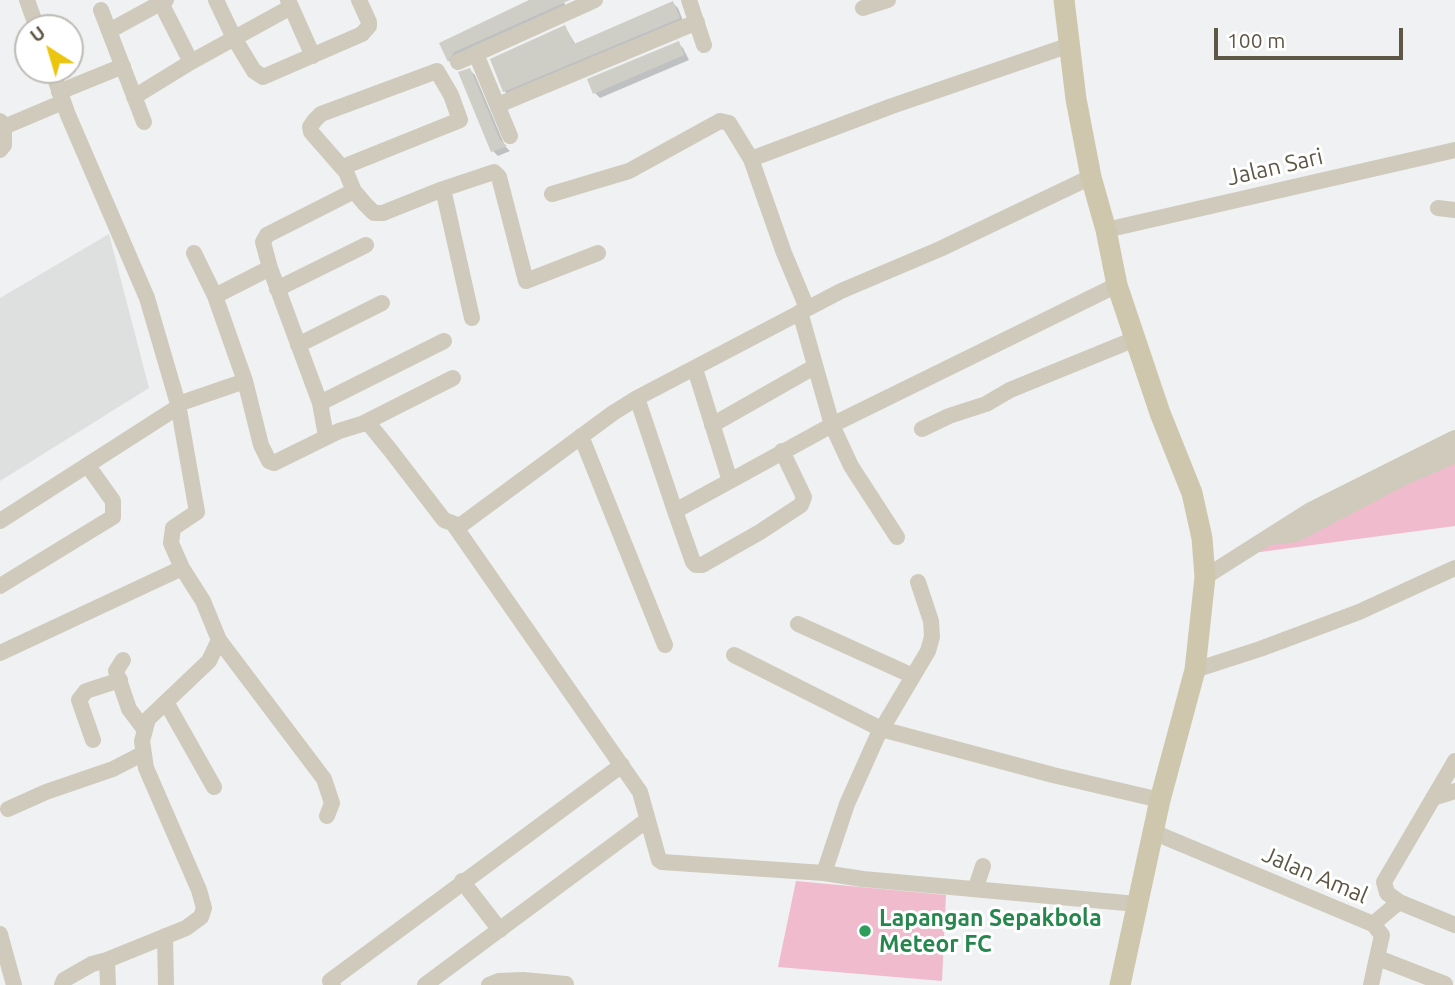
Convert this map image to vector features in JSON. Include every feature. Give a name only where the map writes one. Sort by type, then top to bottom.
[{"type":"main road","points":[[1064,0],[1076,99],[1091,177],[1106,230],[1117,285],[1160,413],[1192,493],[1202,538],[1205,577],[1195,670],[1160,800],[1120,985]]},
{"type":"street","points":[[216,0],[254,71],[263,77],[366,30],[369,22],[359,0]]},
{"type":"street","points":[[458,62],[595,0]]},
{"type":"street","points":[[690,0],[704,45]]},
{"type":"street","points":[[863,8],[888,0]]},
{"type":"street","points":[[109,31],[163,1],[191,62]]},
{"type":"street","points":[[134,97],[289,4],[313,56]]},
{"type":"street","points":[[101,10],[144,122]]},
{"type":"street","points":[[498,105],[697,22]]},
{"type":"street","points":[[751,159],[892,106],[1070,45]]},
{"type":"street","points":[[476,54],[510,136]]},
{"type":"street","points":[[0,150],[4,145],[2,124],[123,66]]},
{"type":"street","points":[[346,172],[351,163],[458,122],[460,118],[439,72],[435,71],[321,114],[315,120],[310,127],[311,132],[346,172],[354,191],[379,214],[494,172],[498,175],[524,279],[527,281],[598,253]]},
{"type":"street","points":[[57,84],[148,298],[178,406],[197,512],[173,527],[171,543],[182,568],[203,601],[219,640],[324,779],[332,803],[327,816]]},
{"type":"street","points":[[552,194],[629,171],[720,121],[729,124],[751,159],[784,253],[803,310],[814,367],[832,425],[851,466],[897,537]]},
{"type":"street","name":"Jalan Sari","points":[[1106,230],[1455,150]]},
{"type":"street","points":[[364,422],[444,520],[461,525],[637,398],[841,291],[940,249],[1091,177]]},
{"type":"street","points":[[443,189],[472,318]]},
{"type":"street","points":[[326,436],[320,402],[270,268],[263,242],[267,235],[354,191]]},
{"type":"street","points":[[1438,208],[1455,210]]},
{"type":"street","points":[[278,289],[366,245]]},
{"type":"street","points":[[194,253],[215,296],[245,381],[261,445],[271,463],[326,436],[364,422],[453,378]]},
{"type":"street","points":[[215,296],[270,268]]},
{"type":"street","points":[[676,511],[832,425],[1117,285]]},
{"type":"street","points":[[298,345],[382,303]]},
{"type":"street","points":[[922,429],[1135,339]]},
{"type":"street","points":[[320,402],[444,341]]},
{"type":"street","points":[[712,425],[814,367]]},
{"type":"street","points":[[695,369],[730,481]]},
{"type":"street","points":[[0,521],[88,467],[178,406],[245,381]]},
{"type":"street","points":[[637,398],[696,565],[702,565],[760,532],[801,505],[804,497],[782,452]]},
{"type":"street","points":[[581,436],[664,645]]},
{"type":"street","points":[[1205,577],[1309,511],[1455,438]]},
{"type":"street","points":[[1264,538],[1297,534],[1405,477],[1455,455]]},
{"type":"street","points":[[2,581],[113,517],[113,501],[88,467]]},
{"type":"street","points":[[454,525],[640,792],[657,857],[662,862],[824,873],[863,879],[976,887],[1137,904]]},
{"type":"street","points":[[0,653],[182,568]]},
{"type":"street","points":[[1195,670],[1359,612],[1455,568]]},
{"type":"street","points":[[824,873],[848,804],[881,729],[928,651],[932,637],[931,621],[918,582]]},
{"type":"street","points":[[798,624],[913,676]]},
{"type":"street","points":[[62,985],[64,980],[92,964],[186,928],[201,917],[206,891],[144,761],[144,729],[148,719],[209,661],[219,640]]},
{"type":"street","points":[[734,655],[881,729],[1053,775],[1160,800]]},
{"type":"street","points":[[123,660],[116,668],[130,709],[144,729]]},
{"type":"street","points":[[93,740],[79,700],[86,691],[120,680]]},
{"type":"street","points":[[166,702],[214,788]]},
{"type":"street","points":[[8,809],[46,792],[144,761]]},
{"type":"street","points":[[1399,902],[1387,893],[1384,882],[1455,761]]},
{"type":"street","points":[[333,985],[330,981],[622,765]]},
{"type":"street","points":[[1433,798],[1455,791]]},
{"type":"street","points":[[425,985],[647,820]]},
{"type":"street","name":"Jalan Amal","points":[[1153,832],[1373,924],[1399,902],[1455,925]]},
{"type":"street","points":[[976,887],[983,866]]},
{"type":"street","points":[[462,881],[500,930]]},
{"type":"street","points":[[1371,985],[1382,935],[1373,924]]},
{"type":"street","points":[[0,934],[14,985]]},
{"type":"street","points":[[165,936],[166,985]]},
{"type":"street","points":[[1378,958],[1445,984]]},
{"type":"street","points":[[107,960],[108,985]]},
{"type":"street","points":[[489,985],[499,981],[523,980],[571,985]]},
{"type":"shaded area","points":[[109,234],[149,388],[0,481],[0,298]]},
{"type":"shaded area","points":[[1455,441],[1455,526],[1253,553]]},
{"type":"shaded area","name":"Lapangan Sepakbola Meteor FC","points":[[796,881],[946,895],[942,981],[778,967]]},
{"type":"building","points":[[529,0],[570,0],[454,52],[448,62],[439,43]]},
{"type":"building","points":[[673,1],[680,18],[503,92],[490,59],[565,25],[574,44]]},
{"type":"building","points":[[679,41],[684,55],[593,94],[587,79]]},
{"type":"building","points":[[470,68],[500,140],[507,146],[491,152],[458,72]]},
{"type":"place","name":"Lapangan Sepakbola Meteor FC","points":[[865,931]]}]
